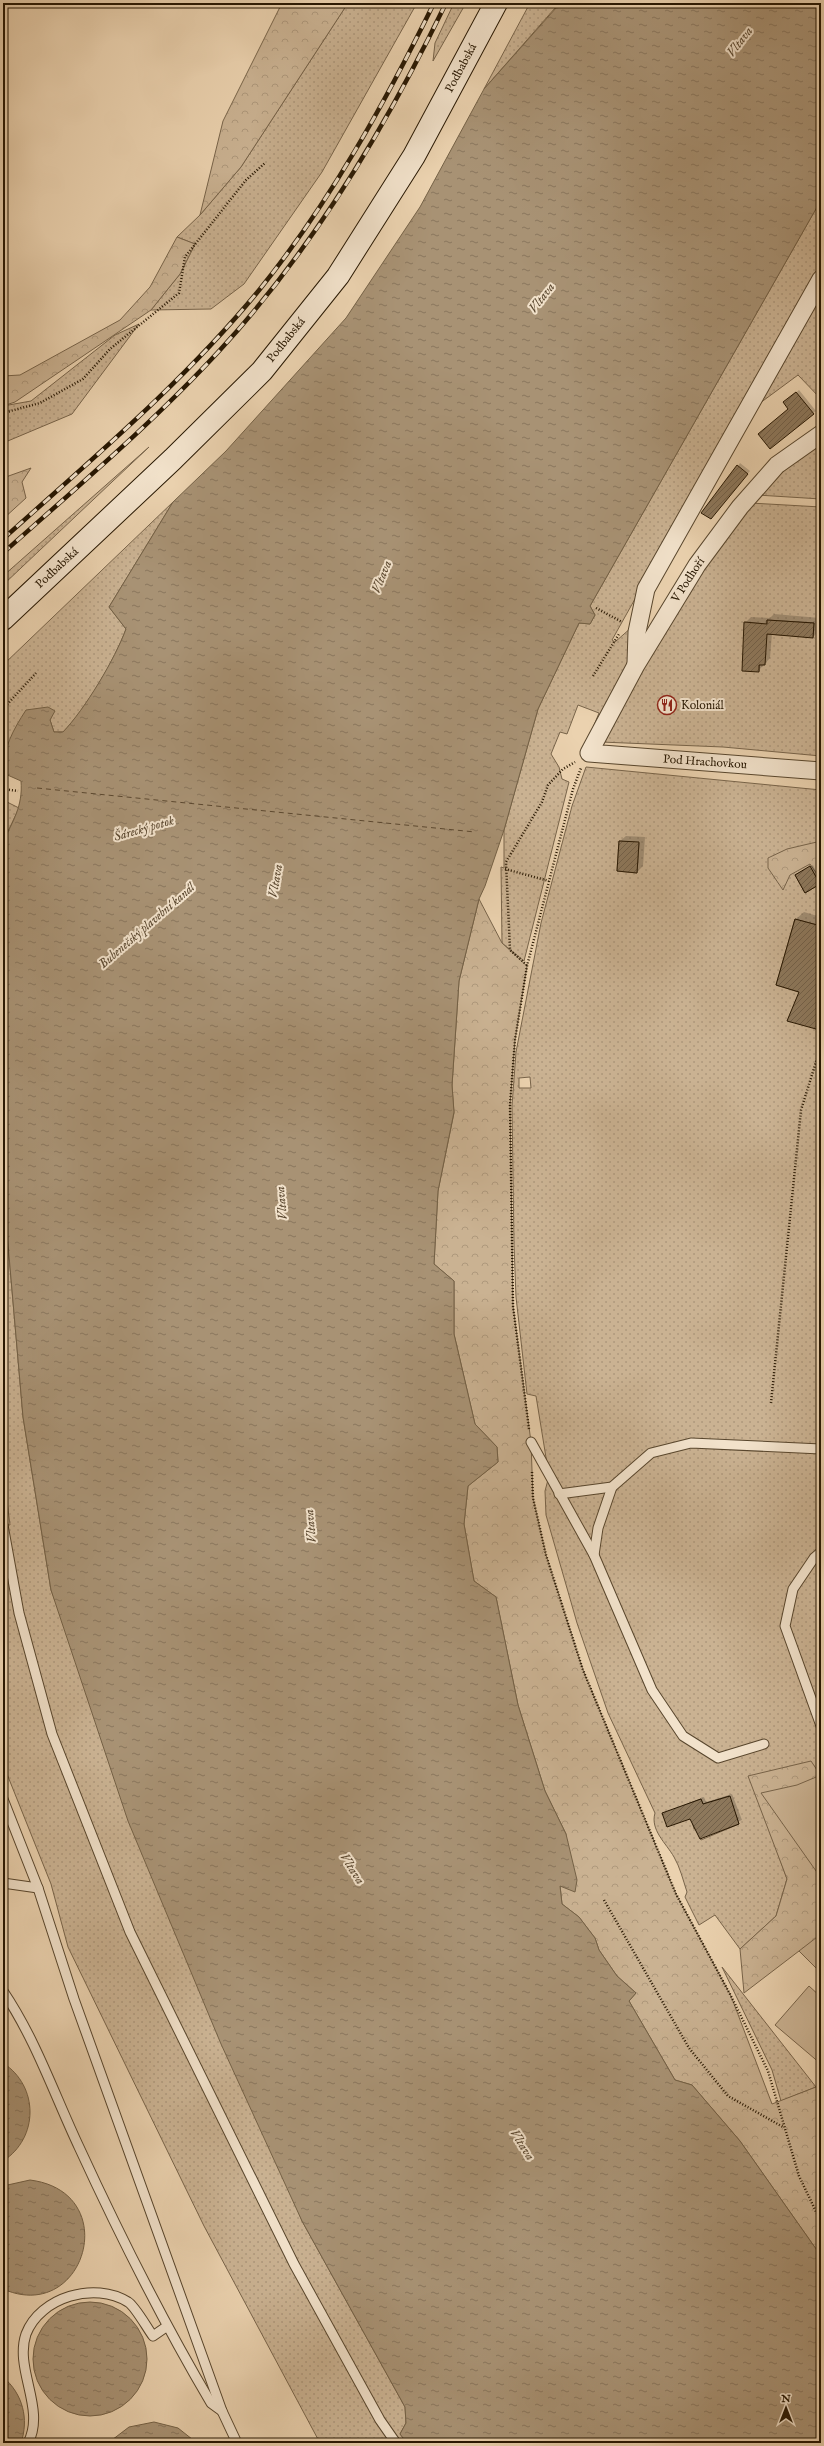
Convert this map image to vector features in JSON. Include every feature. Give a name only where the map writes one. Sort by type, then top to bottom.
[{"type":"main road","name":"Podbabská","points":[[3,619],[173,459],[262,371],[338,276],[414,156],[496,3]]},
{"type":"street","points":[[636,665],[637,632],[646,589],[821,279]]},
{"type":"street","name":"V Podhoří","points":[[589,753],[636,665],[697,565],[740,507],[777,465],[821,434]]},
{"type":"street","name":"Pod Hrachovkou","points":[[589,753],[821,771]]},
{"type":"lane","points":[[531,1442],[594,1555],[652,1690],[683,1736],[718,1758],[764,1744]]},
{"type":"lane","points":[[594,1555],[598,1528],[612,1487],[651,1453],[691,1442],[821,1449]]},
{"type":"lane","points":[[559,1494],[612,1487]]},
{"type":"lane","points":[[3,1525],[4,1538],[19,1613],[52,1734],[130,1932],[294,2264],[380,2420],[396,2443]]},
{"type":"lane","points":[[821,1552],[814,1558],[793,1589],[785,1626],[821,1726]]},
{"type":"lane","points":[[3,1799],[38,1888],[74,1999],[222,2411],[237,2443]]},
{"type":"lane","points":[[3,1883],[38,1888]]},
{"type":"lane","points":[[3,1991],[44,2064],[78,2146],[166,2327],[211,2403],[222,2411]]},
{"type":"lane","points":[[28,2443],[33,2420],[23,2362],[26,2334],[37,2318],[49,2305],[70,2295],[105,2294],[129,2302],[153,2336],[166,2327]]},
{"type":"path","points":[[3,413],[40,403],[83,379],[110,349],[179,293],[185,257],[246,180],[265,163]]},
{"type":"path","points":[[596,608],[626,624]]},
{"type":"path","points":[[3,709],[36,673]]},
{"type":"path","points":[[527,966],[510,950],[505,869],[506,862],[542,802],[553,778],[562,769],[589,753]]},
{"type":"path","points":[[589,753],[573,789],[527,966],[515,1040],[510,1105],[513,1306],[531,1442],[533,1498],[541,1534],[583,1670],[676,1894],[731,1996],[768,2071],[800,2176],[821,2222]]},
{"type":"path","points":[[3,789],[18,791]]},
{"type":"path","points":[[505,869],[548,881]]},
{"type":"path","points":[[771,1403],[801,1110],[821,1046]]},
{"type":"path","points":[[604,1900],[689,2048],[728,2096],[784,2127]]},
{"type":"green space","points":[[282,3],[348,3],[241,167],[200,215],[223,121]]},
{"type":"green space","points":[[348,3],[417,3],[322,172],[244,284],[211,309],[151,310],[180,274],[195,244],[177,237],[200,215],[241,167]]},
{"type":"green space","points":[[454,3],[466,3],[433,61],[435,43]]},
{"type":"green space","points":[[530,3],[585,3],[555,8],[484,89]]},
{"type":"green space","points":[[821,200],[821,267],[612,640],[615,642],[632,627],[629,675],[588,740],[599,713],[578,705],[567,734],[560,732],[551,754],[559,767],[562,779],[569,782],[524,961],[502,943],[501,867],[504,868],[504,830],[538,709],[579,623],[590,624],[595,615],[590,606]]},
{"type":"green space","points":[[177,237],[195,244],[180,274],[151,310],[15,402],[3,406],[3,376],[20,375],[120,320],[150,287]]},
{"type":"green space","points":[[821,291],[821,399],[798,375],[756,406]]},
{"type":"green space","points":[[139,324],[72,414],[3,443],[3,406],[31,401],[115,335]]},
{"type":"green space","points":[[821,438],[821,499],[757,495]]},
{"type":"green space","points":[[149,447],[3,585],[3,576]]},
{"type":"green space","points":[[31,468],[22,482],[26,498],[3,519],[3,478]]},
{"type":"green space","points":[[173,502],[109,607],[126,629],[115,655],[90,697],[63,732],[54,732],[50,720],[54,711],[3,761],[3,665]]},
{"type":"green space","points":[[750,503],[821,507],[821,756],[723,747],[601,742],[693,580]],"holes":[[[767,620],[814,623],[813,637],[766,634]],[[745,622],[762,624],[759,671]]]},
{"type":"green space","points":[[586,767],[821,790],[821,926],[795,919],[776,985],[805,994],[821,1008],[821,1775],[797,1785],[756,1793],[787,1879],[776,1916],[740,1949],[715,1915],[699,1925],[685,1897],[687,1892],[678,1865],[657,1831],[654,1819],[655,1813],[608,1713],[577,1623],[546,1515],[545,1491],[549,1476],[536,1396],[527,1394],[516,1297],[514,1244],[512,1106],[516,1052],[541,923],[572,806]],"holes":[[[619,841],[639,843],[637,873],[617,871]],[[810,867],[820,884],[805,893],[795,875]],[[530,1077],[531,1088],[519,1088],[519,1078]],[[729,1796],[739,1824],[701,1840],[697,1827],[694,1829],[688,1804],[701,1799],[703,1804]]]},
{"type":"green space","points":[[3,800],[19,808],[3,842]]},
{"type":"green space","points":[[821,841],[821,880],[810,864],[790,875],[783,890],[768,868],[768,858],[787,849]]},
{"type":"green space","points":[[479,899],[502,943],[527,966],[515,1040],[510,1105],[513,1306],[531,1442],[533,1498],[546,1555],[583,1670],[676,1894],[731,1996],[772,2104],[816,2087],[821,2092],[821,2256],[740,2141],[692,2085],[675,2080],[629,2001],[636,1993],[617,1976],[599,1950],[595,1938],[579,1917],[562,1904],[560,1885],[566,1834],[545,1791],[518,1705],[496,1597],[474,1581],[464,1524],[468,1486],[498,1462],[497,1447],[475,1424],[454,1334],[454,1281],[434,1264],[438,1191],[454,1113],[452,1086],[459,981]]},
{"type":"green space","points":[[3,1216],[5,1218],[8,1244],[23,1417],[51,1590],[302,2221],[405,2407],[406,2423],[400,2434],[407,2443],[320,2443],[204,2226],[68,1947],[51,1884],[3,1764],[3,1524],[10,1525],[3,1469]]},
{"type":"green space","points":[[811,1761],[821,1776],[821,1973],[799,1951],[744,1993],[740,1949],[776,1916],[787,1879],[748,1776]]},
{"type":"green space","points":[[821,1775],[821,1878],[761,1793],[797,1785]]},
{"type":"green space","points":[[821,1934],[821,1973],[799,1951]]},
{"type":"green space","points":[[722,1967],[816,2087],[781,2101],[772,2070]]},
{"type":"green space","points":[[809,1986],[821,1997],[821,2064],[775,2025]]},
{"type":"water","points":[[585,3],[821,3],[821,200],[590,606],[595,615],[590,624],[579,623],[538,709],[504,830],[485,886],[479,899],[459,981],[452,1085],[454,1112],[438,1191],[434,1264],[454,1281],[454,1334],[475,1424],[497,1447],[498,1462],[468,1486],[464,1524],[474,1581],[496,1597],[518,1705],[545,1791],[566,1834],[577,1880],[575,1892],[560,1886],[562,1904],[579,1917],[595,1938],[599,1950],[617,1976],[636,1993],[629,2001],[675,2080],[692,2085],[740,2141],[821,2256],[821,2443],[407,2443],[400,2434],[406,2423],[405,2407],[302,2221],[221,2044],[128,1821],[51,1590],[23,1417],[8,1244],[5,1218],[3,1216],[3,842],[19,806],[21,781],[3,773],[3,764],[7,747],[13,732],[26,710],[48,707],[55,711],[50,720],[54,732],[63,732],[72,722],[99,683],[115,655],[126,629],[109,607],[173,502],[226,451],[346,318],[420,207],[484,89],[556,8]]},
{"type":"water","points":[[3,2063],[15,2073],[23,2085],[28,2098],[30,2112],[28,2126],[23,2139],[15,2151],[3,2161]]},
{"type":"water","points":[[30,2180],[59,2190],[77,2207],[84,2229],[82,2252],[72,2273],[55,2289],[32,2295],[3,2289],[3,2186]]},
{"type":"water","points":[[90,2302],[112,2306],[131,2318],[143,2337],[147,2359],[143,2381],[131,2400],[112,2412],[90,2416],[68,2412],[49,2400],[37,2381],[33,2359],[37,2337],[49,2318],[68,2306]]},
{"type":"water","points":[[3,2377],[10,2384],[20,2399],[24,2416],[21,2443],[3,2443]]},
{"type":"water","points":[[154,2422],[178,2428],[197,2443],[108,2443],[129,2427]]},
{"type":"building","points":[[796,392],[814,414],[770,449],[758,434],[788,409],[783,402]]},
{"type":"building","points":[[737,465],[748,474],[711,519],[701,513]]},
{"type":"building","points":[[767,620],[814,623],[813,638],[767,634],[765,665],[759,665],[759,672],[742,671],[744,622],[767,624]]},
{"type":"building","points":[[619,841],[639,842],[637,873],[617,871]]},
{"type":"building","points":[[810,866],[820,884],[805,893],[795,875]]},
{"type":"building","points":[[795,919],[821,926],[821,1017],[816,1029],[787,1021],[799,992],[776,985]]},
{"type":"building","points":[[730,1796],[739,1824],[700,1839],[690,1819],[667,1827],[662,1813],[701,1799],[703,1804]]},
{"type":"ferry route","points":[[37,788],[475,832]]},
{"type":"railway","points":[[3,539],[169,388],[231,323],[260,289],[310,222],[355,151],[396,78],[434,3]]},
{"type":"railway","points":[[3,553],[114,454],[168,403],[220,350],[254,311],[287,270],[346,185],[399,95],[446,3]]},
{"type":"place","name":"Koloniál","points":[[667,705]]},
{"type":"water label","name":"Vltava","points":[[740,42]]},
{"type":"water label","name":"Vltava","points":[[542,298]]},
{"type":"water label","name":"Vltava","points":[[382,577]]},
{"type":"water label","name":"Šárecký potok","points":[[144,829]]},
{"type":"water label","name":"Vltava","points":[[276,881]]},
{"type":"water label","name":"Bubenečský plavební kanál","points":[[147,926]]},
{"type":"water label","name":"Vltava","points":[[282,1203]]},
{"type":"water label","name":"Vltava","points":[[311,1526]]},
{"type":"water label","name":"Vltava","points":[[352,1869]]},
{"type":"water label","name":"Vltava","points":[[522,2145]]}]
